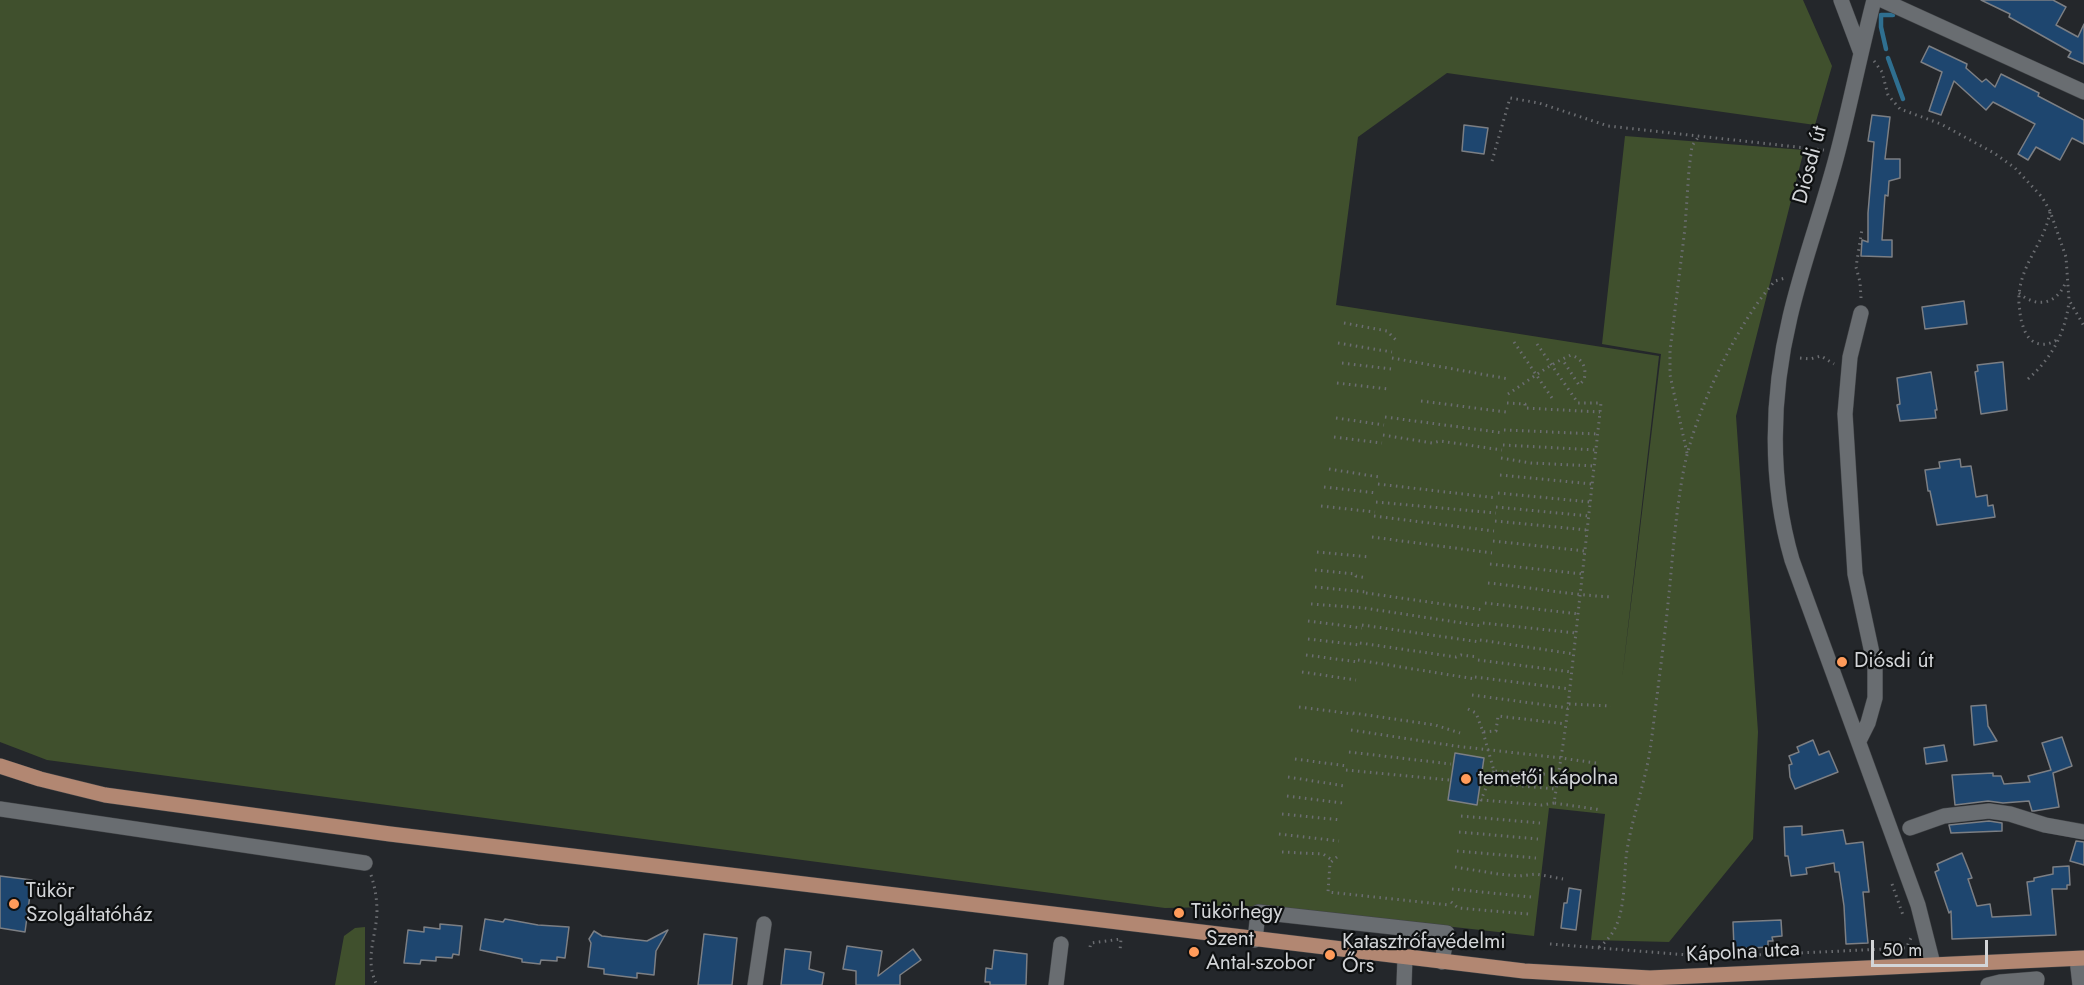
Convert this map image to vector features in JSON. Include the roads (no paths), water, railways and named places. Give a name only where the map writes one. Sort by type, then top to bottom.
[{"type":"main road","name":"Kápolna utca","points":[[0,766],[70,788],[390,834],[1524,971],[1650,978],[2080,958]]},
{"type":"street","points":[[1841,0],[1861,53]]},
{"type":"street","name":"Diósdi út","points":[[1874,0],[1838,151],[1790,315],[1778,376],[1775,432],[1778,489],[1786,540],[1799,581],[1918,905],[1933,964]]},
{"type":"street","points":[[1882,0],[2084,92]]},
{"type":"street","points":[[1859,741],[1868,723],[1875,698],[1875,667],[1855,574],[1845,414],[1850,368],[1861,313]]},
{"type":"street","points":[[0,809],[364,863]]},
{"type":"street","points":[[1910,828],[1944,816],[1989,811],[2084,832]]},
{"type":"street","points":[[1255,940],[1258,912],[1447,933],[1442,962]]},
{"type":"street","points":[[755,985],[764,924]]},
{"type":"street","points":[[1056,985],[1061,944]]},
{"type":"street","points":[[1404,985],[1406,957]]},
{"type":"street","points":[[2079,985],[2080,958]]},
{"type":"street","points":[[1988,985],[2037,980],[2036,985]]},
{"type":"waterway","points":[[1886,49],[1881,15],[1893,15]]},
{"type":"waterway","points":[[1888,58],[1903,99]]},
{"type":"place","name":"Diósdi út","points":[[1842,662]]},
{"type":"place","name":"temetői kápolna","points":[[1466,779]]},
{"type":"place","name":"Tükör Szolgáltatóház","points":[[14,904]]},
{"type":"place","name":"Tükörhegy","points":[[1179,913]]},
{"type":"place","name":"Szent Antal-szobor","points":[[1194,952]]},
{"type":"place","name":"Katasztrófavédelmi Őrs","points":[[1330,955]]}]
